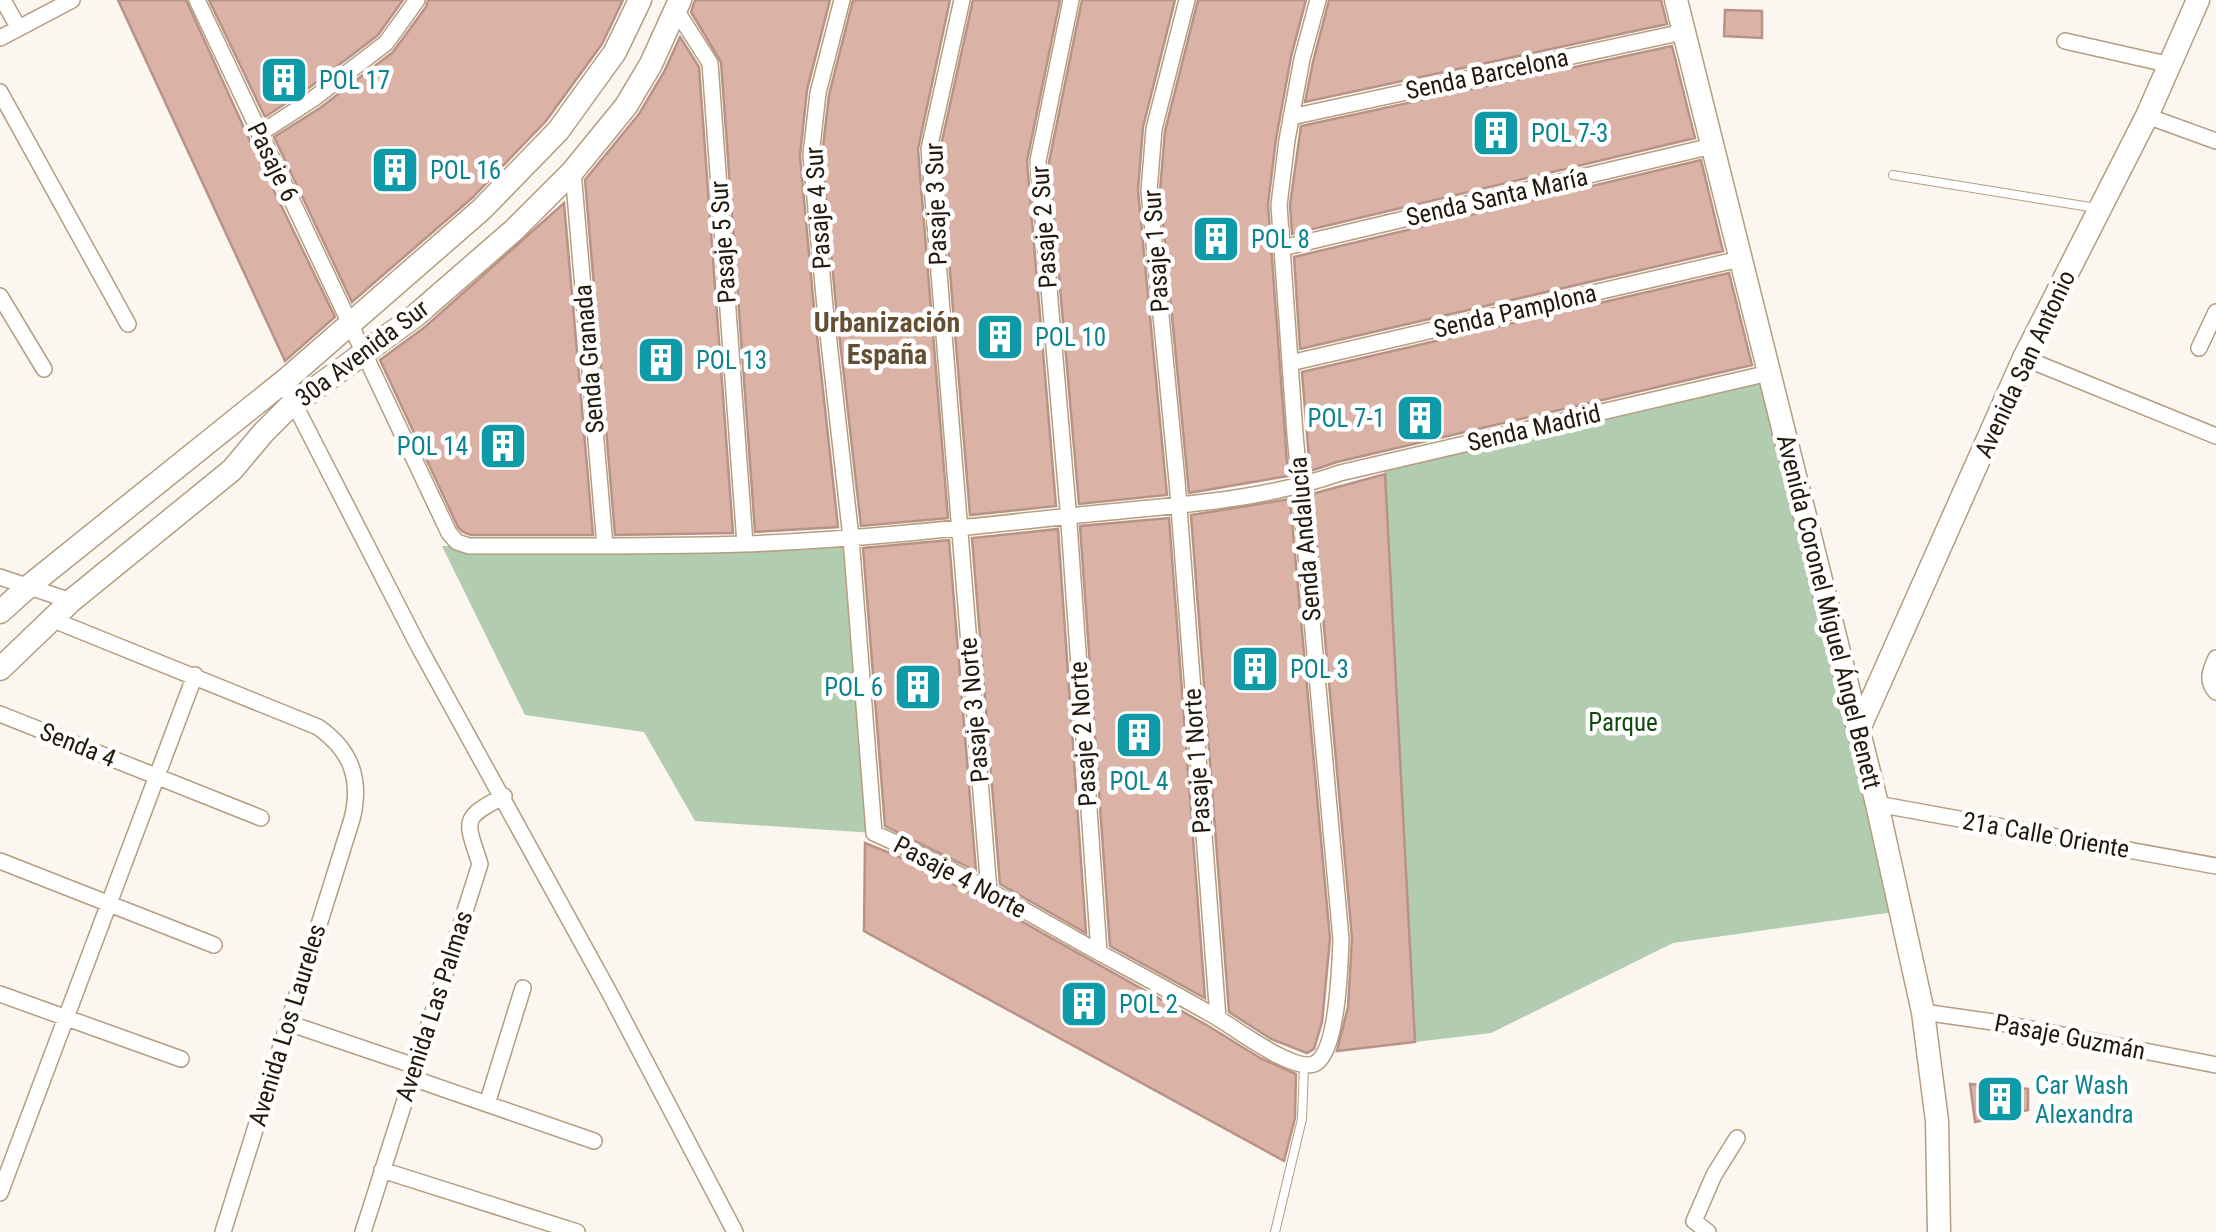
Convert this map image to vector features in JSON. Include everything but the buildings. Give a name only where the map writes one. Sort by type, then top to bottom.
[{"type":"street","points":[[4,0],[18,27]]},
{"type":"street","points":[[0,38],[72,0]]},
{"type":"street","name":"Pasaje 6","points":[[197,0],[449,533],[456,542],[469,546],[604,546]]},
{"type":"street","points":[[259,134],[313,99],[386,43],[417,0]]},
{"type":"street","name":"30a Avenida Sur","points":[[0,612],[283,382],[482,209],[558,130],[615,52],[640,0]]},
{"type":"street","name":"Pasaje 4 Sur","points":[[842,0],[818,93],[812,155],[851,538]]},
{"type":"street","name":"Pasaje 3 Sur","points":[[959,529],[929,149],[962,0]]},
{"type":"street","name":"Pasaje 2 Sur","points":[[1068,516],[1038,160],[1071,0]]},
{"type":"street","name":"Pasaje 1 Sur","points":[[1178,505],[1149,191],[1154,129],[1187,0]]},
{"type":"street","name":"Senda Andalucía","points":[[1304,1066],[1317,1062],[1330,1034],[1339,995],[1341,939],[1279,205],[1302,59],[1318,0]]},
{"type":"street","name":"Avenida Coronel Miguel Ángel Benett","points":[[1676,0],[1877,804],[1923,1012],[1937,1121],[1939,1232]]},
{"type":"street","name":"Avenida San Antonio","points":[[1858,730],[2024,358],[2172,65],[2198,0]]},
{"type":"street","name":"30a Avenida Sur","points":[[0,669],[71,601],[232,470],[294,404],[414,316],[514,230],[573,172],[626,106],[651,64],[678,5]]},
{"type":"street","name":"Pasaje 5 Sur","points":[[678,5],[710,62],[744,544]]},
{"type":"street","name":"Senda Barcelona","points":[[1291,117],[1683,32]]},
{"type":"street","points":[[2064,41],[2172,65]]},
{"type":"street","points":[[0,92],[128,324]]},
{"type":"street","points":[[582,98],[612,124]]},
{"type":"street","points":[[2147,116],[2216,141]]},
{"type":"street","name":"Senda Santa María","points":[[1282,248],[1712,146]]},
{"type":"street","name":"Senda Granada","points":[[573,172],[604,546]]},
{"type":"street","name":"Senda Pamplona","points":[[1290,364],[1740,259]]},
{"type":"street","points":[[0,296],[44,369]]},
{"type":"street","points":[[2199,348],[2216,312]]},
{"type":"street","points":[[2024,358],[2216,436]]},
{"type":"street","name":"Senda Madrid","points":[[604,546],[744,544],[959,529],[1300,487],[1340,473],[1769,373]]},
{"type":"street","points":[[283,382],[420,647],[618,1007],[735,1232]]},
{"type":"street","name":"Pasaje 1 Norte","points":[[1178,505],[1218,1018]]},
{"type":"street","name":"Pasaje 2 Norte","points":[[1068,516],[1099,952]]},
{"type":"street","name":"Pasaje 3 Norte","points":[[959,529],[989,891]]},
{"type":"street","name":"Pasaje 4 Norte","points":[[851,538],[874,833],[989,891],[1218,1018],[1280,1057],[1304,1066]]},
{"type":"street","points":[[0,577],[71,601]]},
{"type":"street","name":"Avenida Los Laureles","points":[[51,619],[318,726],[334,738],[355,777],[357,800],[352,819],[223,1232]]},
{"type":"street","points":[[2216,658],[2210,671],[2211,687],[2216,692]]},
{"type":"street","points":[[0,1193],[195,675]]},
{"type":"street","name":"Senda 4","points":[[0,714],[261,818]]},
{"type":"street","name":"Avenida Las Palmas","points":[[363,1232],[480,864],[470,836],[470,817],[504,796]]},
{"type":"street","name":"21a Calle Oriente","points":[[1877,804],[2216,866]]},
{"type":"street","points":[[0,861],[214,946]]},
{"type":"street","points":[[487,1104],[523,988]]},
{"type":"street","points":[[0,994],[180,1059]]},
{"type":"street","name":"Pasaje Guzmán","points":[[1923,1012],[2216,1066]]},
{"type":"street","points":[[288,1022],[487,1104],[594,1141]]},
{"type":"street","points":[[0,1138],[18,1146]]},
{"type":"street","points":[[1708,1232],[1694,1222],[1714,1175],[1738,1138]]},
{"type":"street","points":[[382,1170],[577,1232]]},
{"type":"lane","points":[[1893,176],[2100,208]]},
{"type":"lane","points":[[1276,1232],[1302,1118],[1304,1066]]},
{"type":"green space","name":"Parque","points":[[1769,373],[1901,911],[1673,943],[1491,1033],[1415,1042],[1384,463]]},
{"type":"green space","points":[[851,543],[874,833],[695,821],[644,732],[525,715],[442,546]]},
{"type":"place","name":"POL 17","points":[[284,80]]},
{"type":"place","name":"POL 7-3","points":[[1496,133]]},
{"type":"place","name":"POL 16","points":[[395,170]]},
{"type":"place","name":"POL 8","points":[[1216,239]]},
{"type":"place","name":"POL 10","points":[[1000,337]]},
{"type":"place","name":"POL 13","points":[[661,360]]},
{"type":"place","name":"POL 7-1","points":[[1420,418]]},
{"type":"place","name":"POL 14","points":[[503,446]]},
{"type":"place","name":"POL 3","points":[[1255,669]]},
{"type":"place","name":"POL 6","points":[[918,687]]},
{"type":"place","name":"POL 4","points":[[1139,735]]},
{"type":"place","name":"POL 2","points":[[1084,1004]]},
{"type":"place","name":"Car Wash Alexandra","points":[[2000,1099]]},
{"type":"district","name":"Urbanización España","points":[[887,338]]}]
